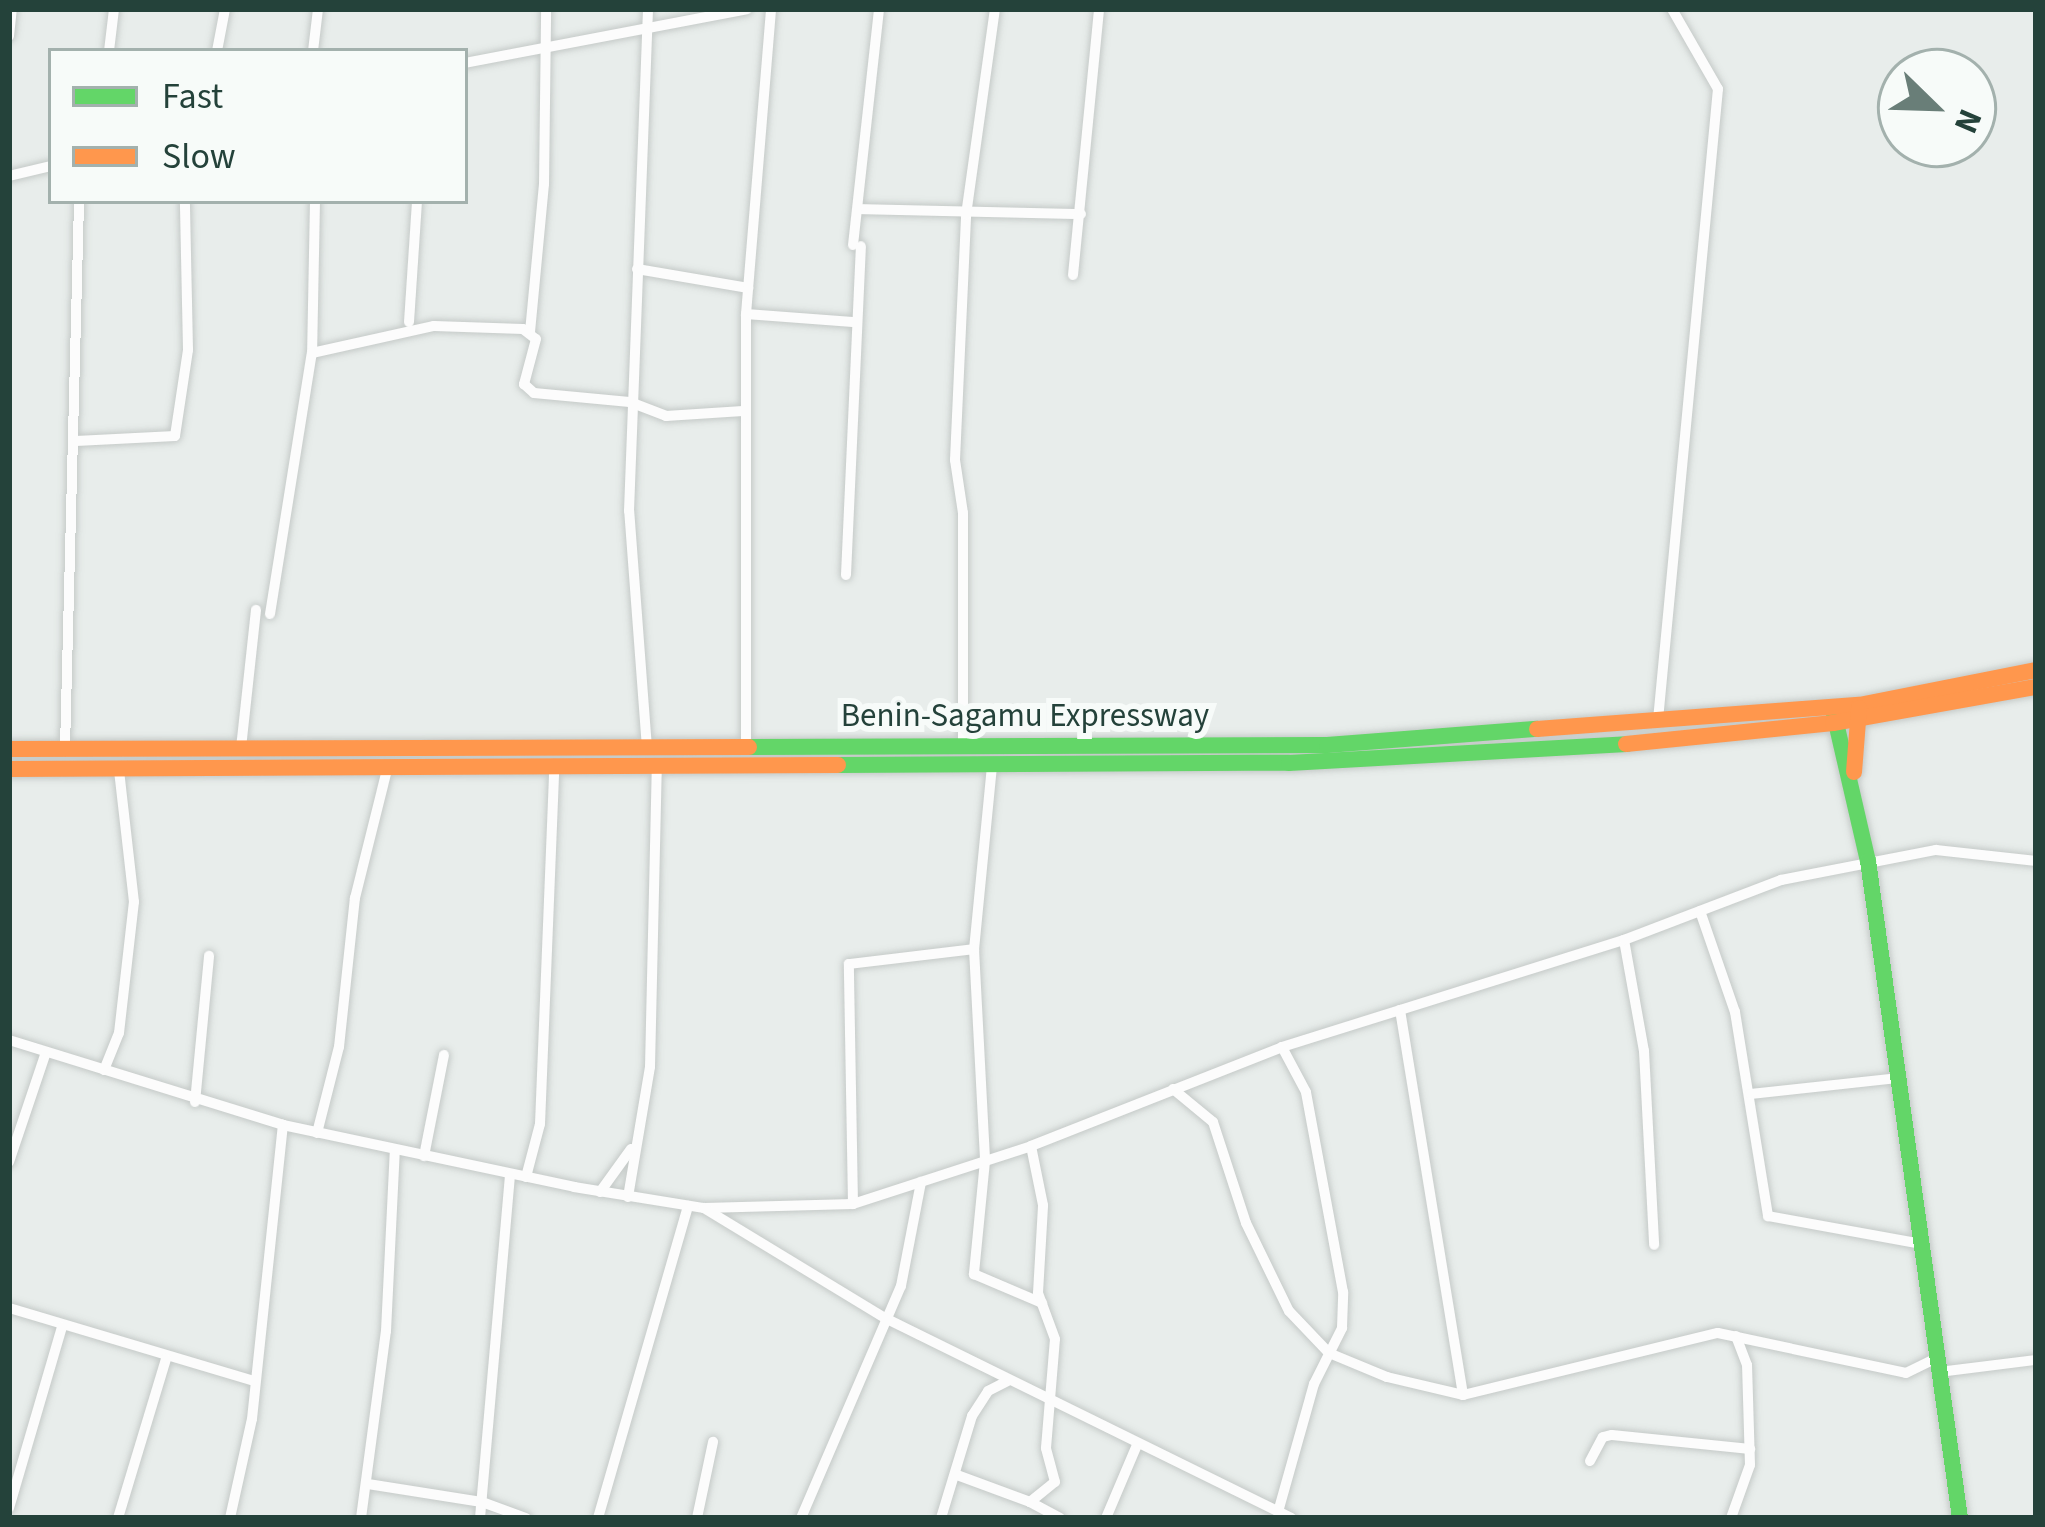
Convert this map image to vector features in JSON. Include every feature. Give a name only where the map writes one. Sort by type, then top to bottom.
[{"type":"main road","points":[[1858,712],[2036,670]]},
{"type":"main road","points":[[9,769],[993,763],[1523,754],[2036,688]]},
{"type":"main road","points":[[1854,779],[1858,712]]},
{"type":"main road","name":"Benin-Sagamu Expressway","points":[[9,749],[1327,745],[1658,721],[1834,715]]},
{"type":"main road","points":[[1834,715],[1854,779],[1868,861],[1960,1518]]},
{"type":"street","points":[[9,36],[12,9]]},
{"type":"street","points":[[110,48],[114,9]]},
{"type":"street","points":[[218,48],[225,9]]},
{"type":"street","points":[[314,48],[318,9]]},
{"type":"street","points":[[547,9],[551,43]]},
{"type":"street","points":[[647,748],[629,511],[648,9]]},
{"type":"street","points":[[468,62],[551,43],[648,32],[747,9]]},
{"type":"street","points":[[746,747],[746,314],[771,9]]},
{"type":"street","points":[[847,575],[853,322],[880,9]]},
{"type":"street","points":[[963,744],[963,513],[955,460],[966,215],[994,9]]},
{"type":"street","points":[[1073,275],[1100,9]]},
{"type":"street","points":[[1658,721],[1718,89],[1672,9]]},
{"type":"street","points":[[551,43],[543,47],[544,184],[530,332],[536,347],[527,389],[630,402],[666,416],[743,411]]},
{"type":"street","points":[[9,176],[48,167]]},
{"type":"street","points":[[65,748],[79,204]]},
{"type":"street","points":[[76,441],[175,436],[188,350],[187,204]]},
{"type":"street","points":[[187,204],[192,306]]},
{"type":"street","points":[[271,614],[312,353],[315,204]]},
{"type":"street","points":[[409,322],[417,204]]},
{"type":"street","points":[[860,209],[966,215],[1082,214]]},
{"type":"street","points":[[637,269],[748,288]]},
{"type":"street","points":[[746,314],[853,322]]},
{"type":"street","points":[[312,353],[434,326],[530,332]]},
{"type":"street","points":[[241,748],[256,610]]},
{"type":"street","points":[[993,763],[974,949],[985,1161],[974,1274],[1042,1303]]},
{"type":"street","points":[[526,1177],[540,1124],[554,765]]},
{"type":"street","points":[[628,1197],[650,1067],[657,765]]},
{"type":"street","points":[[317,1133],[339,1047],[355,898],[388,766]]},
{"type":"street","points":[[104,1070],[119,1033],[134,902],[119,770]]},
{"type":"street","points":[[9,1040],[195,1102],[283,1125],[600,1192],[704,1208],[853,1204],[1031,1146],[1282,1047],[1624,940],[1781,880],[1936,850],[2036,862]]},
{"type":"street","points":[[1700,911],[1735,1012],[1768,1216],[1922,1244]]},
{"type":"street","points":[[1624,940],[1644,1051],[1654,1245]]},
{"type":"street","points":[[853,1204],[849,964],[974,949]]},
{"type":"street","points":[[195,1102],[208,956]]},
{"type":"street","points":[[1400,1010],[1463,1395]]},
{"type":"street","points":[[1278,1512],[1329,1353],[1342,1328],[1343,1292],[1329,1186],[1306,1092],[1282,1047]]},
{"type":"street","points":[[9,1162],[46,1052]]},
{"type":"street","points":[[424,1156],[444,1055]]},
{"type":"street","points":[[1751,1094],[1899,1078]]},
{"type":"street","points":[[1173,1089],[1213,1122],[1246,1223],[1289,1311],[1329,1353],[1437,1394],[1463,1395],[1680,1337],[1736,1336],[1906,1373],[1938,1365],[2036,1360]]},
{"type":"street","points":[[230,1518],[254,1381],[283,1125]]},
{"type":"street","points":[[600,1192],[633,1146]]},
{"type":"street","points":[[1030,1502],[1055,1482],[1046,1448],[1055,1339],[1042,1303],[1042,1188],[1031,1146]]},
{"type":"street","points":[[361,1518],[368,1484],[395,1150]]},
{"type":"street","points":[[480,1518],[510,1174]]},
{"type":"street","points":[[801,1518],[914,1246],[921,1182]]},
{"type":"street","points":[[598,1518],[688,1206]]},
{"type":"street","points":[[704,1208],[885,1318],[1008,1381],[1048,1393],[1137,1444],[1292,1518]]},
{"type":"street","points":[[9,1308],[166,1359],[254,1381]]},
{"type":"street","points":[[9,1508],[62,1327]]},
{"type":"street","points":[[1731,1518],[1750,1449],[1747,1365],[1736,1336]]},
{"type":"street","points":[[118,1518],[166,1359]]},
{"type":"street","points":[[941,1518],[972,1416],[988,1391],[1008,1381]]},
{"type":"street","points":[[1590,1461],[1612,1436],[1750,1449]]},
{"type":"street","points":[[697,1518],[713,1442]]},
{"type":"street","points":[[1106,1518],[1137,1444]]},
{"type":"street","points":[[957,1475],[1060,1518]]},
{"type":"street","points":[[368,1484],[482,1502],[526,1518]]},
{"type":"traffic: fast","points":[[1834,714],[1868,861],[1960,1518]]},
{"type":"traffic: fast","points":[[749,747],[1327,745],[1537,729]]},
{"type":"traffic: fast","points":[[838,765],[1289,763],[1626,744]]},
{"type":"traffic: slow","points":[[1537,729],[1859,705],[2036,670]]},
{"type":"traffic: slow","points":[[1626,744],[1833,723],[2036,687]]},
{"type":"traffic: slow","points":[[1854,772],[1859,708]]},
{"type":"traffic: slow","points":[[9,749],[749,747]]},
{"type":"traffic: slow","points":[[9,769],[838,765]]}]
